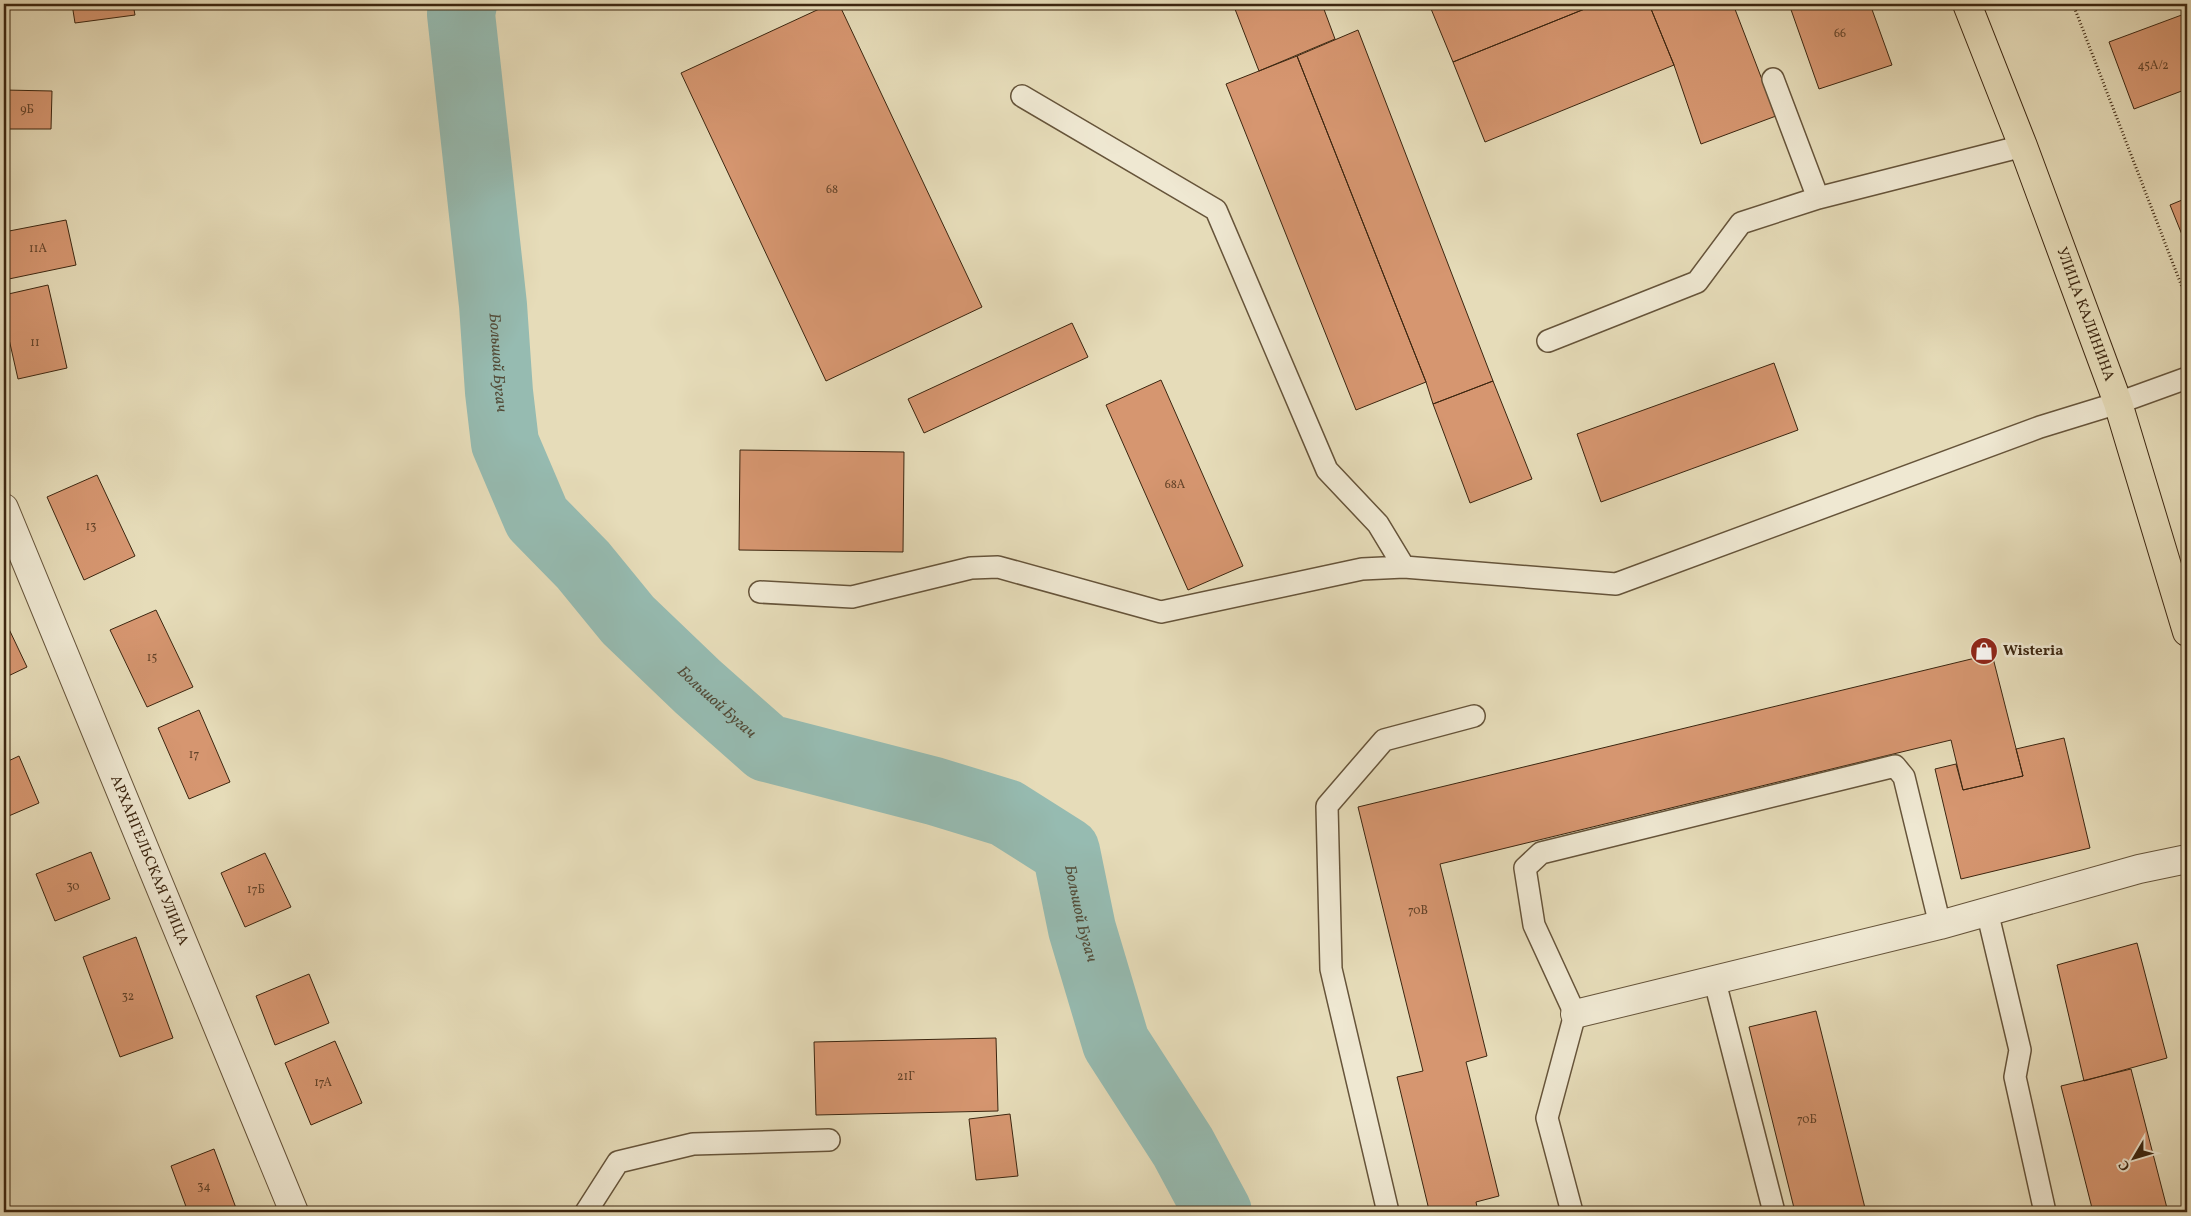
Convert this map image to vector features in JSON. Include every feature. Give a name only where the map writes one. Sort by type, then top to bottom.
[{"type":"main road","name":"УЛИЦА КАЛИНИНА","points":[[1967,4],[2023,146],[2118,403],[2187,632]]},
{"type":"street","name":"АРХАНГЕЛЬСКАЯ УЛИЦА","points":[[4,508],[294,1212]]},
{"type":"street","points":[[1575,1014],[1714,978],[1940,925],[2139,869],[2187,859]]},
{"type":"lane","points":[[1773,79],[1818,198]]},
{"type":"lane","points":[[1022,96],[1216,210],[1327,470],[1378,524],[1404,567]]},
{"type":"lane","points":[[1548,341],[1697,282],[1740,223],[1818,198],[2023,146]]},
{"type":"lane","points":[[760,592],[852,597],[971,568],[998,567],[1161,612],[1362,568],[1404,567],[1616,584],[2040,427],[2118,403],[2187,378]]},
{"type":"lane","points":[[1388,1212],[1330,969],[1327,806],[1384,740],[1474,716]]},
{"type":"lane","points":[[1572,1212],[1547,1118],[1575,1014],[1534,925],[1525,868],[1541,853],[1895,766],[1904,777],[1940,925]]},
{"type":"lane","points":[[1987,911],[2020,1050],[2015,1077],[2046,1212]]},
{"type":"lane","points":[[1714,978],[1774,1212]]},
{"type":"lane","points":[[586,1212],[618,1162],[693,1144],[829,1140]]},
{"type":"path","points":[[2073,4],[2187,300]]},
{"type":"building","points":[[72,4],[133,4],[135,15],[75,23]]},
{"type":"building","points":[[830,4],[839,4],[982,307],[826,381],[681,73]]},
{"type":"building","points":[[1233,4],[1322,4],[1335,39],[1259,71]]},
{"type":"building","points":[[1429,4],[1597,4],[1453,62]]},
{"type":"building","points":[[1597,4],[1649,4],[1674,65],[1485,142],[1453,62]]},
{"type":"building","points":[[1649,4],[1733,4],[1776,116],[1701,144],[1674,65]]},
{"type":"building","points":[[1789,4],[1870,4],[1892,65],[1819,89]]},
{"type":"building","points":[[2187,13],[2187,89],[2134,109],[2109,42]]},
{"type":"building","points":[[1358,30],[1493,381],[1433,404],[1297,56]]},
{"type":"building","points":[[1297,56],[1426,382],[1356,410],[1226,84]]},
{"type":"building","points":[[4,90],[52,91],[51,129],[4,129]]},
{"type":"building","points":[[2187,198],[2187,247],[2170,205]]},
{"type":"building","points":[[66,220],[76,265],[4,280],[4,232]]},
{"type":"building","points":[[48,285],[67,368],[18,379],[4,317],[4,295]]},
{"type":"building","points":[[1072,323],[1088,357],[924,433],[908,399]]},
{"type":"building","points":[[1774,363],[1798,430],[1601,502],[1577,434]]},
{"type":"building","points":[[1161,380],[1243,566],[1188,590],[1106,405]]},
{"type":"building","points":[[1493,381],[1532,479],[1470,503],[1433,404]]},
{"type":"building","points":[[740,450],[904,452],[903,552],[739,550]]},
{"type":"building","points":[[97,475],[135,556],[84,580],[47,497]]},
{"type":"building","points":[[156,610],[193,687],[147,707],[110,630]]},
{"type":"building","points":[[8,627],[27,667],[4,678],[4,629]]},
{"type":"building","points":[[1992,654],[2023,776],[1963,790],[1951,740],[1440,864],[1487,1056],[1466,1062],[1499,1196],[1476,1202],[1478,1212],[1417,1212],[1429,1210],[1397,1077],[1423,1071],[1358,807]]},
{"type":"building","points":[[199,710],[230,782],[189,799],[158,728]]},
{"type":"building","points":[[2064,738],[2090,848],[1961,879],[1935,769],[1956,764],[1963,790],[2023,776],[2016,749]]},
{"type":"building","points":[[19,756],[39,803],[4,818],[4,763]]},
{"type":"building","points":[[91,852],[110,899],[55,921],[36,874]]},
{"type":"building","points":[[265,853],[291,907],[245,927],[221,873]]},
{"type":"building","points":[[136,937],[173,1038],[120,1057],[83,957]]},
{"type":"building","points":[[2137,943],[2167,1058],[2084,1081],[2057,965]]},
{"type":"building","points":[[309,974],[329,1023],[275,1045],[256,996]]},
{"type":"building","points":[[1816,1011],[1866,1212],[1795,1212],[1749,1027]]},
{"type":"building","points":[[996,1038],[998,1111],[816,1115],[814,1042]]},
{"type":"building","points":[[335,1041],[362,1103],[311,1125],[285,1063]]},
{"type":"building","points":[[2131,1069],[2168,1212],[2093,1212],[2061,1086]]},
{"type":"building","points":[[1010,1114],[1018,1176],[976,1180],[969,1119]]},
{"type":"building","points":[[214,1149],[236,1208],[226,1212],[188,1212],[171,1166]]},
{"type":"building","points":[[621,1209],[655,1212],[621,1212]]},
{"type":"waterway","name":"Большой Бугач","points":[[463,4],[461,14],[493,305],[499,392],[505,443],[537,518],[583,565],[628,620],[698,687],[767,748],[934,791],[1006,813],[1066,851],[1082,929],[1116,1043],[1183,1147],[1218,1212]]},
{"type":"place","name":"Wisteria","points":[[1984,651]]}]
